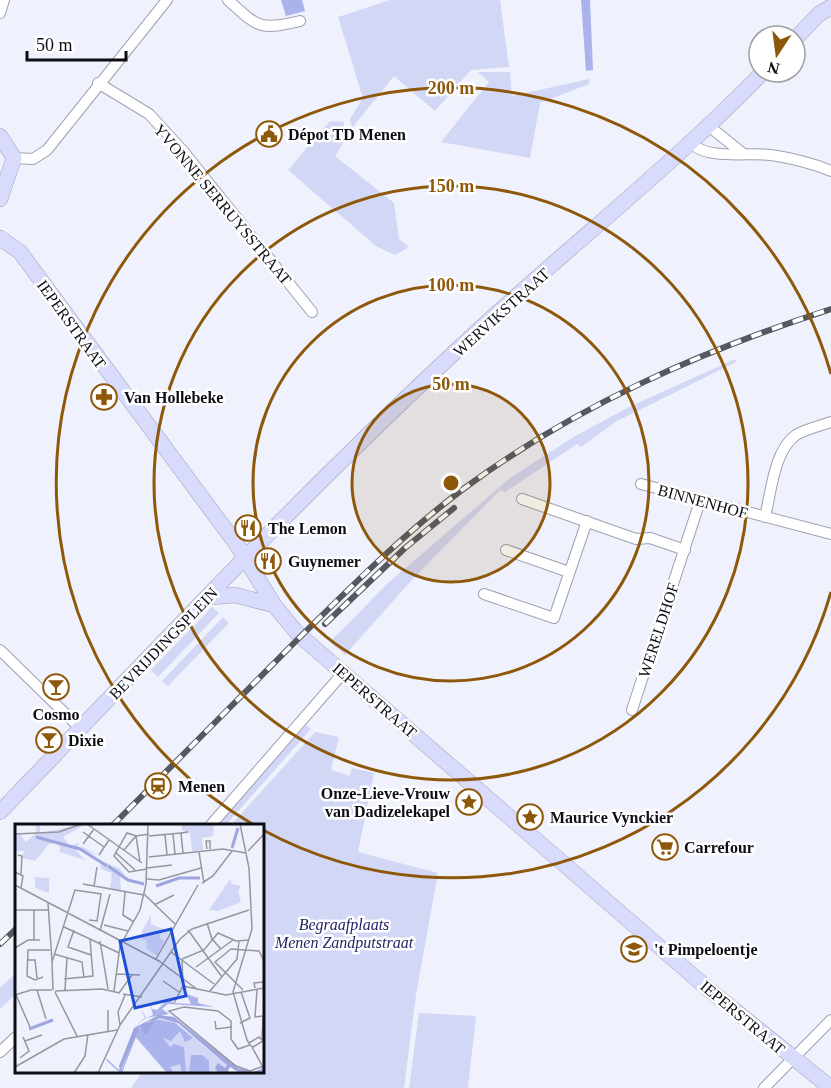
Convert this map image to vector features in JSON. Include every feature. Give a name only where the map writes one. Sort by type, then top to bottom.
[{"type":"street","points":[[0,13],[4,0]]},
{"type":"street","points":[[14,158],[33,159],[46,150],[167,0]]},
{"type":"street","points":[[228,0],[252,22],[264,26],[272,28],[300,21]]},
{"type":"street","points":[[807,26],[819,14],[831,7]]},
{"type":"street","name":"YVONNE SERRUYSSTRAAT","points":[[98,84],[149,114],[183,151],[312,312]]},
{"type":"street","name":"WERVIKSTRAAT","points":[[244,556],[482,327],[693,144],[751,84]]},
{"type":"street","points":[[710,127],[741,152]]},
{"type":"street","points":[[0,136],[14,158]]},
{"type":"street","points":[[693,144],[699,150],[716,154],[741,152],[773,155],[831,171]]},
{"type":"street","points":[[0,199],[14,158]]},
{"type":"street","name":"IEPERSTRAAT","points":[[0,238],[20,252],[244,556],[274,605],[300,637],[794,1060],[831,1088]]},
{"type":"street","name":"BINNENHOF","points":[[765,517],[780,457],[788,443],[795,435],[831,422]]},
{"type":"street","name":"BINNENHOF","points":[[641,484],[831,534]]},
{"type":"street","points":[[522,499],[636,539],[650,538],[685,550]]},
{"type":"street","name":"WERELDHOF","points":[[632,710],[700,501]]},
{"type":"street","points":[[484,594],[554,618],[587,521]]},
{"type":"street","points":[[506,550],[569,572]]},
{"type":"street","name":"BEVRIJDINGSPLEIN","points":[[0,812],[210,597],[244,556]]},
{"type":"street","points":[[210,597],[235,595],[256,603],[274,605]]},
{"type":"street","points":[[0,650],[80,728]]},
{"type":"street","points":[[211,824],[343,673]]},
{"type":"street","points":[[764,1088],[831,1020]]},
{"type":"street","points":[[0,1052],[15,1037]]},
{"type":"green space","points":[[390,0],[500,0],[509,67],[471,70],[435,111],[394,76],[352,128],[350,119],[363,98],[338,17]]},
{"type":"green space","points":[[478,72],[510,72],[512,96],[589,79],[589,84],[540,103],[530,158],[441,142],[489,82]]},
{"type":"green space","points":[[330,121],[344,122],[344,141],[335,156],[394,203],[399,239],[409,247],[395,255],[376,246],[288,170]]},
{"type":"green space","points":[[735,359],[736,362],[617,421],[581,447],[577,444],[505,492],[500,490],[409,583],[345,655],[330,642],[387,584],[510,478],[572,438],[627,408]]},
{"type":"green space","points":[[212,607],[219,613],[158,677],[151,670]]},
{"type":"green space","points":[[223,617],[229,623],[168,686],[162,681]]},
{"type":"green space","points":[[306,725],[311,729],[227,824],[219,824]]},
{"type":"green space","name":"Begraafplaats Menen Zandputstraat","points":[[315,732],[339,737],[331,770],[350,776],[352,768],[374,773],[358,852],[438,873],[416,995],[404,1088],[131,1088],[141,1073],[264,1073],[264,824],[232,824]]},
{"type":"green space","points":[[15,974],[15,995],[0,1009],[0,988]]},
{"type":"green space","points":[[419,1013],[476,1016],[468,1088],[409,1088]]},
{"type":"shaded area","points":[[281,0],[302,0],[305,11],[286,16]]},
{"type":"shaded area","points":[[581,0],[590,0],[593,70],[586,71]]},
{"type":"railway","points":[[114,824],[359,580],[400,541],[466,487],[551,431],[641,383],[735,343],[831,309]]},
{"type":"railway","points":[[325,624],[405,548],[454,508]]},
{"type":"railway","points":[[0,944],[15,930]]},
{"type":"place","name":"Dépot TD Menen","points":[[269,134]]},
{"type":"place","name":"Van Hollebeke","points":[[104,397]]},
{"type":"place","name":"The Lemon","points":[[248,528]]},
{"type":"place","name":"Guynemer","points":[[268,561]]},
{"type":"place","name":"Cosmo","points":[[56,687]]},
{"type":"place","name":"Dixie","points":[[49,740]]},
{"type":"place","name":"Menen","points":[[158,786]]},
{"type":"place","name":"Onze-Lieve-Vrouw van Dadizelekapel","points":[[469,802]]},
{"type":"place","name":"Maurice Vynckier","points":[[530,817]]},
{"type":"place","name":"Carrefour","points":[[665,847]]},
{"type":"place","name":"'t Pimpeloentje","points":[[634,949]]}]
